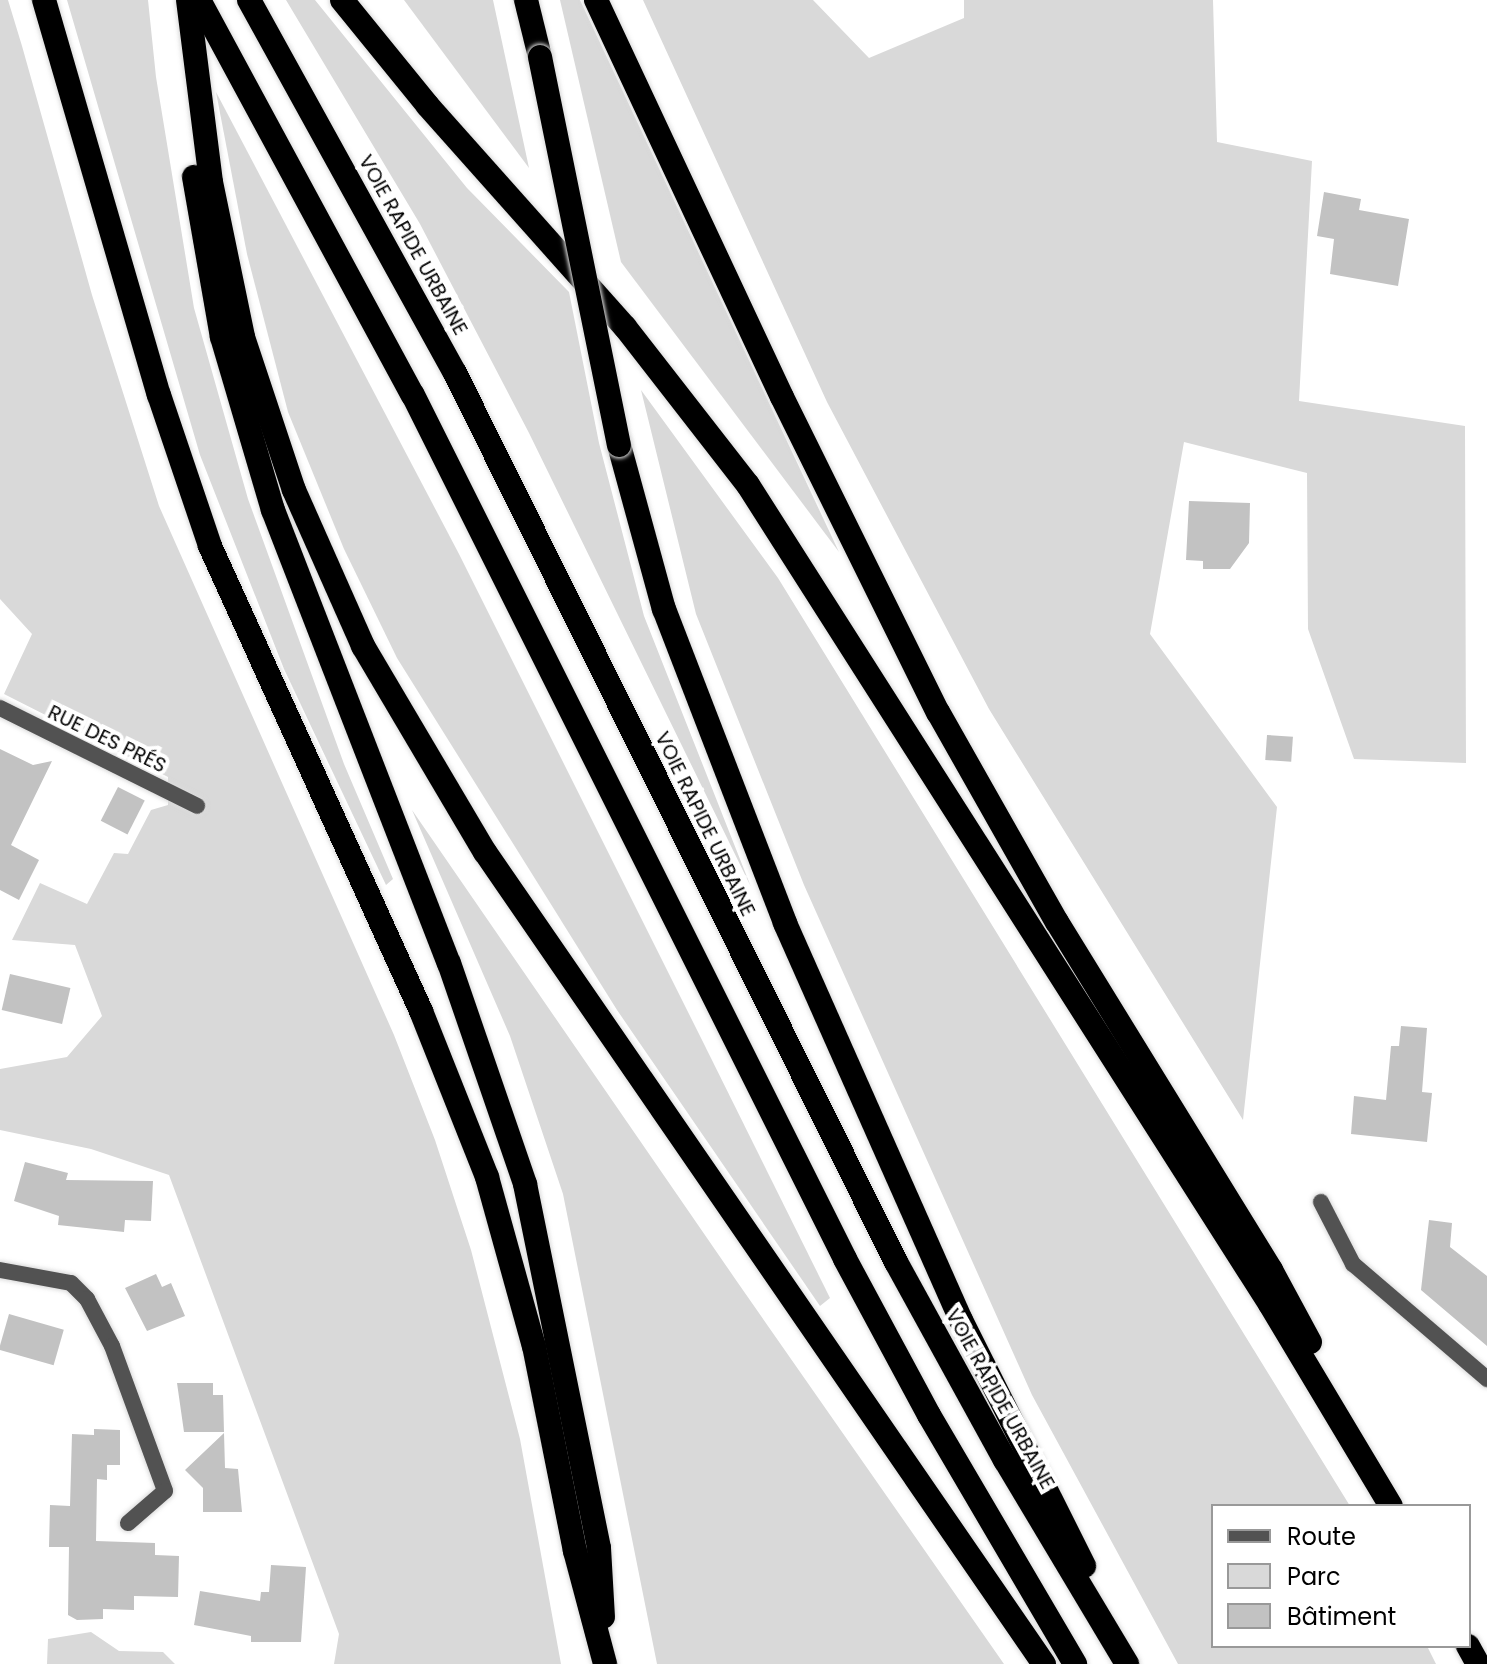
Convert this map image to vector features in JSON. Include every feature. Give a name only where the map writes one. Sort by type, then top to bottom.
[{"type":"highway","points":[[44,0],[159,395],[210,546],[421,1011],[487,1177],[534,1346],[575,1551],[605,1664]]},
{"type":"highway","points":[[172,0],[203,184],[243,337],[290,478],[344,606],[403,720],[573,983],[1044,1664]]},
{"type":"highway","points":[[188,0],[203,184],[222,337],[273,510],[470,1021],[525,1184],[599,1548],[605,1664]]},
{"type":"highway","points":[[199,0],[413,395],[851,1271],[936,1428],[1075,1664]]},
{"type":"highway","name":"VOIE RAPIDE URBAINE","points":[[249,0],[469,401],[896,1262],[1005,1460],[1127,1664]]},
{"type":"highway","points":[[342,0],[428,106],[625,327],[756,496],[1354,1438]]},
{"type":"highway","points":[[526,0],[619,445],[642,540],[683,661],[812,985],[961,1320],[1134,1664]]},
{"type":"highway","points":[[596,0],[775,383],[938,712],[1057,922],[1271,1270],[1390,1504]]},
{"type":"street","name":"RUE DES PRÉS","points":[[0,708],[197,806]]},
{"type":"street","points":[[1321,1202],[1353,1264],[1487,1379]]},
{"type":"street","points":[[0,1270],[71,1283],[87,1299],[112,1346],[163,1482],[161,1498],[128,1523]]},
{"type":"green space","points":[[0,0],[8,0],[92,295],[159,506],[394,1035],[435,1140],[471,1250],[520,1439],[561,1664],[334,1664],[339,1634],[169,1175],[91,1149],[0,1130],[0,1069],[67,1057],[102,1016],[75,945],[12,940],[40,883],[87,904],[114,853],[128,854],[151,810],[168,805],[168,777],[4,694],[32,634],[0,599]]},
{"type":"green space","points":[[67,0],[148,0],[156,77],[194,308],[248,499],[344,764],[393,879],[386,885],[284,669],[200,455]]},
{"type":"green space","points":[[286,0],[315,0],[467,188],[569,292],[599,443],[644,616],[751,887],[529,433],[420,224]]},
{"type":"green space","points":[[404,0],[493,0],[529,168]]},
{"type":"green space","points":[[560,0],[580,0],[839,552],[621,262]]},
{"type":"green space","points":[[643,0],[813,0],[869,58],[964,18],[964,0],[1213,0],[1217,142],[1312,161],[1299,401],[1465,426],[1466,763],[1354,759],[1308,629],[1307,473],[1184,442],[1150,634],[1277,807],[1243,1120],[989,709],[827,402]]},
{"type":"green space","points":[[216,92],[459,554],[702,1040],[830,1298],[820,1306],[617,1010],[397,658],[344,549],[288,412],[247,254]]},
{"type":"green space","points":[[641,390],[778,578],[1349,1504],[1211,1504],[1211,1648],[1428,1648],[1436,1664],[1178,1664],[1032,1395],[804,885],[696,614]]},
{"type":"green space","points":[[412,810],[1004,1664],[657,1664],[563,1194],[510,1036]]},
{"type":"green space","points":[[91,1632],[119,1651],[163,1652],[175,1664],[47,1664],[48,1639]]},
{"type":"building","points":[[1324,192],[1361,199],[1359,210],[1409,219],[1398,286],[1330,274],[1334,239],[1317,236]]},
{"type":"building","points":[[1189,501],[1250,503],[1249,543],[1230,569],[1203,569],[1203,561],[1186,560]]},
{"type":"building","points":[[1267,735],[1293,737],[1291,762],[1265,760]]},
{"type":"building","points":[[0,749],[33,765],[52,761],[11,845],[39,860],[19,900],[0,890]]},
{"type":"building","points":[[118,787],[145,801],[127,834],[101,821]]},
{"type":"building","points":[[10,974],[70,988],[62,1024],[2,1010]]},
{"type":"building","points":[[1401,1026],[1427,1028],[1422,1092],[1432,1093],[1427,1142],[1351,1134],[1354,1096],[1386,1100],[1391,1046],[1399,1046]]},
{"type":"building","points":[[25,1162],[68,1173],[66,1180],[153,1181],[151,1221],[125,1220],[124,1232],[58,1225],[59,1216],[14,1201]]},
{"type":"building","points":[[1429,1220],[1452,1223],[1450,1247],[1487,1276],[1487,1346],[1421,1290]]},
{"type":"building","points":[[156,1274],[162,1287],[171,1283],[185,1316],[147,1331],[125,1288]]},
{"type":"building","points":[[9,1314],[64,1330],[54,1365],[0,1350]]},
{"type":"building","points":[[177,1383],[213,1383],[213,1395],[223,1395],[224,1432],[184,1432]]},
{"type":"building","points":[[94,1429],[120,1430],[120,1465],[107,1465],[107,1480],[97,1479],[96,1541],[155,1543],[155,1555],[179,1556],[178,1597],[134,1596],[134,1610],[103,1609],[103,1619],[77,1620],[68,1615],[69,1547],[49,1547],[50,1505],[70,1506],[72,1434],[94,1435]]},
{"type":"building","points":[[224,1433],[225,1468],[238,1469],[242,1512],[203,1512],[203,1488],[185,1470]]},
{"type":"building","points":[[271,1565],[306,1567],[301,1642],[251,1642],[251,1636],[194,1625],[200,1591],[260,1601],[261,1592],[269,1592]]}]
